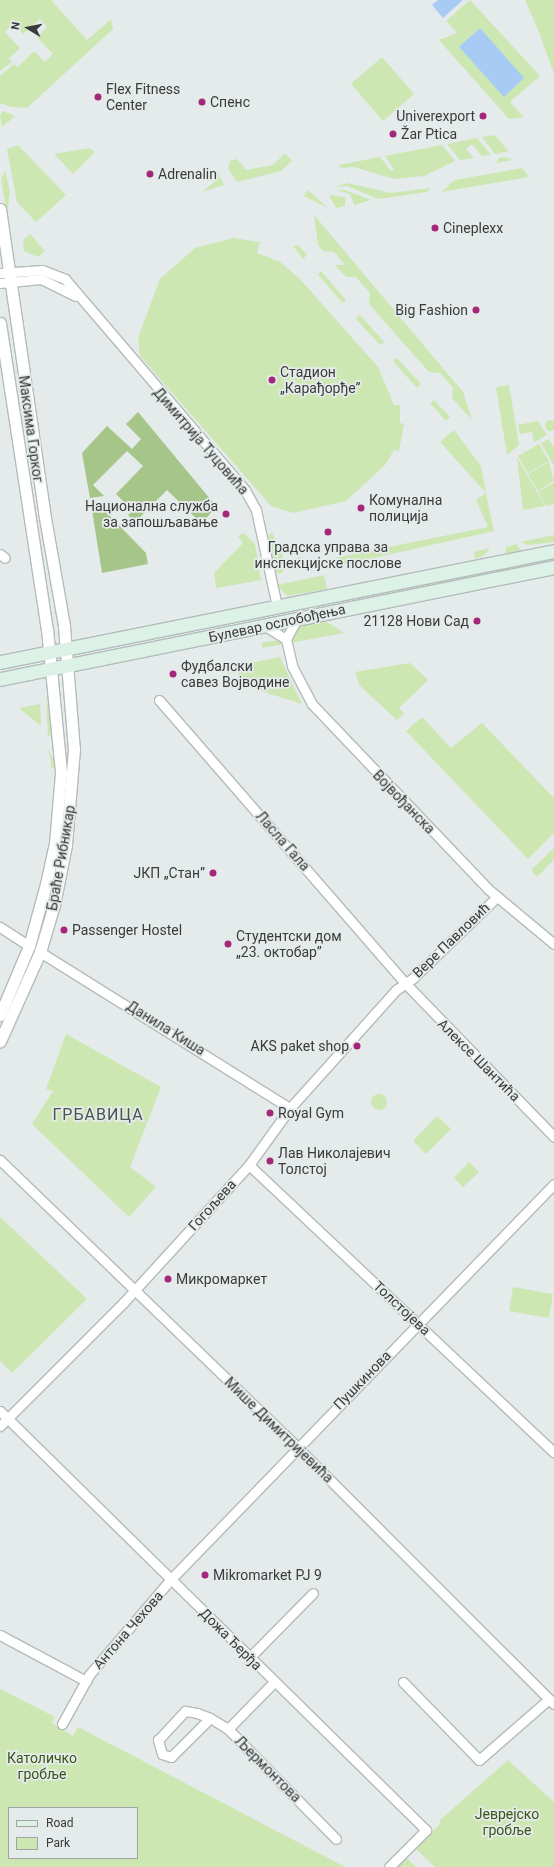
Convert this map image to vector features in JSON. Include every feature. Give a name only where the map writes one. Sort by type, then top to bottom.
[{"type":"main road","name":"Булевар ослобођења","points":[[0,662],[554,551]]},
{"type":"main road","name":"Булевар ослобођења","points":[[0,679],[554,567]]},
{"type":"street","name":"Максима Горког","points":[[0,209],[5,278],[67,649],[68,665]]},
{"type":"street","name":"Димитрија Туцовића","points":[[5,278],[50,272],[65,279],[80,299],[250,496],[277,606]]},
{"type":"street","name":"Максима Горког","points":[[0,323],[52,668]]},
{"type":"street","points":[[264,625],[286,639],[297,619]]},
{"type":"street","name":"Војвођанска","points":[[286,639],[292,666],[312,704],[497,896],[554,944]]},
{"type":"street","name":"Браће Рибникар","points":[[0,1041],[40,952],[58,885],[71,802],[74,749],[68,665]]},
{"type":"street","name":"Браће Рибникар","points":[[0,1015],[29,946],[51,861],[60,797],[60,747],[52,668]]},
{"type":"street","name":"Ласла Гала","points":[[159,700],[405,984]]},
{"type":"street","name":"Вере Павловић","points":[[405,984],[497,896]]},
{"type":"street","points":[[0,927],[29,946]]},
{"type":"street","name":"Данила Киша","points":[[40,952],[290,1108]]},
{"type":"street","name":"Гогољева","points":[[9,1419],[134,1290],[249,1165],[290,1108],[405,984]]},
{"type":"street","name":"Алексе Шантића","points":[[405,984],[554,1137]]},
{"type":"street","name":"Мише Димитријевића","points":[[0,1160],[297,1447],[552,1702]]},
{"type":"street","name":"Толстојева","points":[[249,1165],[418,1322],[554,1452]]},
{"type":"street","name":"Пушкинова","points":[[171,1579],[418,1322],[554,1184]]},
{"type":"street","name":"Дожа Ђерђа","points":[[0,1411],[249,1658],[426,1830],[389,1867]]},
{"type":"street","points":[[0,1426],[9,1419]]},
{"type":"street","name":"Антона Чехова","points":[[62,1724],[86,1681],[171,1579]]},
{"type":"street","points":[[249,1658],[313,1593]]},
{"type":"street","name":"Антона Чехова","points":[[0,1635],[86,1681]]},
{"type":"street","name":"Љермонтова","points":[[274,1682],[228,1729],[336,1839]]},
{"type":"street","points":[[403,1682],[479,1760],[552,1702]]},
{"type":"street","points":[[210,1718],[171,1757],[162,1754],[158,1740],[185,1711],[210,1718],[228,1729]]},
{"type":"green space","points":[[0,0],[51,0],[87,40],[111,19],[113,29],[27,108],[11,107],[0,103],[0,76],[14,64],[18,67],[34,51],[45,62],[53,54],[37,37],[47,27],[40,19],[23,34],[13,24],[5,32],[20,48],[9,58],[12,62],[0,71]]},
{"type":"green space","points":[[470,0],[540,76],[510,102],[524,117],[509,119],[439,40],[457,33],[446,21]]},
{"type":"green space","points":[[525,0],[554,0],[554,74],[539,32]]},
{"type":"green space","points":[[382,57],[414,94],[383,121],[351,84]]},
{"type":"green space","points":[[3,111],[15,116],[2,127],[0,115]]},
{"type":"green space","points":[[495,135],[508,151],[495,154],[482,137]]},
{"type":"green space","points":[[477,138],[491,155],[482,156],[472,144],[466,149],[474,158],[460,160],[447,144]]},
{"type":"green space","points":[[18,145],[66,195],[36,222],[17,202],[7,149]]},
{"type":"green space","points":[[442,145],[455,161],[424,176],[394,179],[354,167],[340,168],[339,165],[380,157],[391,171],[394,169],[385,156]]},
{"type":"green space","points":[[90,148],[95,152],[73,174],[54,154]]},
{"type":"green space","points":[[285,153],[292,161],[281,171],[237,182],[228,168],[230,161],[237,159],[246,170],[273,165]]},
{"type":"green space","points":[[506,157],[512,160],[496,163],[499,158]]},
{"type":"green space","points":[[522,168],[529,177],[441,192],[455,180]]},
{"type":"green space","points":[[5,171],[10,191],[7,215],[1,179]]},
{"type":"green space","points":[[217,171],[224,185],[202,192],[218,179],[214,174]]},
{"type":"green space","points":[[347,183],[391,193],[430,188],[427,192],[378,199],[347,186],[336,187]]},
{"type":"green space","points":[[308,190],[328,208],[304,196]]},
{"type":"green space","points":[[336,190],[345,190],[371,200],[354,205],[350,194]]},
{"type":"green space","points":[[329,195],[345,197],[345,206],[336,208]]},
{"type":"green space","points":[[314,215],[463,392],[472,420],[452,398],[453,388],[440,373],[429,372],[369,304],[370,293],[356,277],[346,277],[335,265],[345,265],[334,252],[323,251],[318,245]]},
{"type":"green space","points":[[30,234],[45,251],[38,257],[24,251],[23,240]]},
{"type":"green space","name":"Стадион „Карађорђе”","points":[[233,238],[260,242],[257,253],[280,262],[299,278],[378,367],[394,405],[400,405],[400,423],[404,424],[399,451],[394,450],[385,465],[346,501],[293,513],[271,506],[140,356],[138,338],[160,279],[195,248]]},
{"type":"green space","points":[[298,245],[307,255],[303,259],[293,246]]},
{"type":"green space","points":[[321,271],[346,300],[343,303],[318,275]]},
{"type":"green space","points":[[360,315],[384,342],[380,345],[356,319]]},
{"type":"green space","points":[[397,358],[421,384],[417,388],[393,361]]},
{"type":"green space","points":[[509,385],[519,445],[507,455],[496,387]]},
{"type":"green space","points":[[434,400],[450,417],[446,421],[430,403]]},
{"type":"green space","points":[[138,412],[216,506],[202,524],[167,490],[135,522],[128,515],[133,511],[116,494],[143,466],[127,451],[93,485],[104,496],[90,498],[82,453],[107,426],[132,449],[141,439],[126,424]]},
{"type":"green space","points":[[550,419],[554,421],[554,429],[550,431],[546,429],[544,425],[546,421]]},
{"type":"green space","points":[[538,421],[547,435],[534,442],[532,432],[520,434],[518,425]]},
{"type":"green space","points":[[454,430],[481,466],[486,493],[440,442]]},
{"type":"green space","points":[[549,439],[554,448],[554,466],[541,443]]},
{"type":"green space","points":[[539,444],[549,461],[528,473],[518,456]]},
{"type":"green space","points":[[517,457],[545,506],[523,510]]},
{"type":"green space","points":[[549,462],[554,481],[538,491],[528,474]]},
{"type":"green space","points":[[554,483],[554,504],[546,506],[538,492]]},
{"type":"green space","points":[[486,493],[494,531],[333,567],[329,559],[488,527],[476,500]]},
{"type":"green space","points":[[103,509],[146,553],[148,564],[102,573],[92,510]]},
{"type":"green space","points":[[272,532],[287,566],[282,573],[275,574],[268,537]]},
{"type":"green space","points":[[243,533],[255,544],[261,580],[216,588],[214,573],[243,543],[238,536]]},
{"type":"green space","points":[[554,535],[554,542],[528,545],[520,542]]},
{"type":"green space","points":[[517,544],[521,551],[505,555],[506,547]]},
{"type":"green space","points":[[490,548],[485,555],[475,559],[474,552]]},
{"type":"green space","points":[[298,557],[302,557],[306,563],[302,569],[298,569],[294,565],[294,561]]},
{"type":"green space","points":[[324,575],[327,589],[287,596],[277,585]]},
{"type":"green space","points":[[316,615],[344,633],[262,648],[262,643],[285,639],[291,626]]},
{"type":"green space","points":[[280,657],[302,704],[245,686],[237,672],[227,674],[226,668]]},
{"type":"green space","points":[[410,663],[428,680],[399,708],[404,713],[397,720],[360,686],[355,672]]},
{"type":"green space","points":[[46,695],[53,734],[48,736]]},
{"type":"green space","points":[[40,704],[41,726],[19,708]]},
{"type":"green space","points":[[422,717],[451,748],[482,723],[554,798],[554,833],[528,859],[406,731]]},
{"type":"green space","points":[[47,748],[57,765],[51,769],[51,760]]},
{"type":"green space","points":[[554,848],[554,860],[537,877],[531,870]]},
{"type":"green space","points":[[66,1034],[161,1087],[130,1167],[156,1187],[129,1217],[32,1124],[53,1091],[46,1089]]},
{"type":"green space","points":[[376,1094],[382,1094],[387,1099],[385,1108],[382,1110],[376,1110],[371,1105],[371,1099]]},
{"type":"green space","points":[[437,1116],[451,1129],[426,1154],[413,1141]]},
{"type":"green space","points":[[469,1162],[479,1172],[463,1187],[454,1178]]},
{"type":"green space","points":[[0,1217],[87,1299],[12,1373],[0,1361]]},
{"type":"green space","points":[[513,1287],[553,1294],[549,1318],[509,1311]]},
{"type":"green space","name":"Католичко гробље","points":[[0,1689],[55,1717],[52,1723],[73,1736],[78,1727],[345,1867],[0,1867]]},
{"type":"green space","name":"Јеврејско гробље","points":[[508,1760],[554,1802],[554,1867],[435,1867],[416,1849],[441,1823],[439,1821]]},
{"type":"green space","points":[[405,1857],[416,1867],[394,1867]]},
{"type":"water","points":[[438,0],[463,0],[443,18],[432,5]]},
{"type":"water","points":[[480,28],[524,78],[504,97],[459,47]]},
{"type":"place","name":"Flex Fitness Center","points":[[98,97]]},
{"type":"place","name":"Спенс","points":[[202,102]]},
{"type":"place","name":"Univerexport","points":[[483,116]]},
{"type":"place","name":"Žar Ptica","points":[[393,134]]},
{"type":"place","name":"Adrenalin","points":[[150,174]]},
{"type":"place","name":"Cineplexx","points":[[435,228]]},
{"type":"place","name":"Big Fashion","points":[[476,310]]},
{"type":"place","name":"Стадион „Карађорђе”","points":[[272,380]]},
{"type":"place","name":"Комунална полиција","points":[[361,508]]},
{"type":"place","name":"Национална служба за запошљавање","points":[[226,514]]},
{"type":"place","name":"Градска управа за инспекцијске послове","points":[[328,532]]},
{"type":"place","name":"21128 Нови Сад","points":[[477,621]]},
{"type":"place","name":"Фудбалски савез Војводине","points":[[173,674]]},
{"type":"place","name":"ЈКП „Стан”","points":[[213,873]]},
{"type":"place","name":"Passenger Hostel","points":[[64,930]]},
{"type":"place","name":"Студентски дом „23. октобар”","points":[[228,944]]},
{"type":"place","name":"AKS paket shop","points":[[357,1046]]},
{"type":"place","name":"Royal Gym","points":[[270,1113]]},
{"type":"place","name":"Лав Николајевич Толстој","points":[[270,1161]]},
{"type":"place","name":"Микромаркет","points":[[168,1279]]},
{"type":"place","name":"Mikromarket PJ 9","points":[[205,1575]]},
{"type":"district","name":"ГРБАВИЦА","points":[[98,1115]]}]
